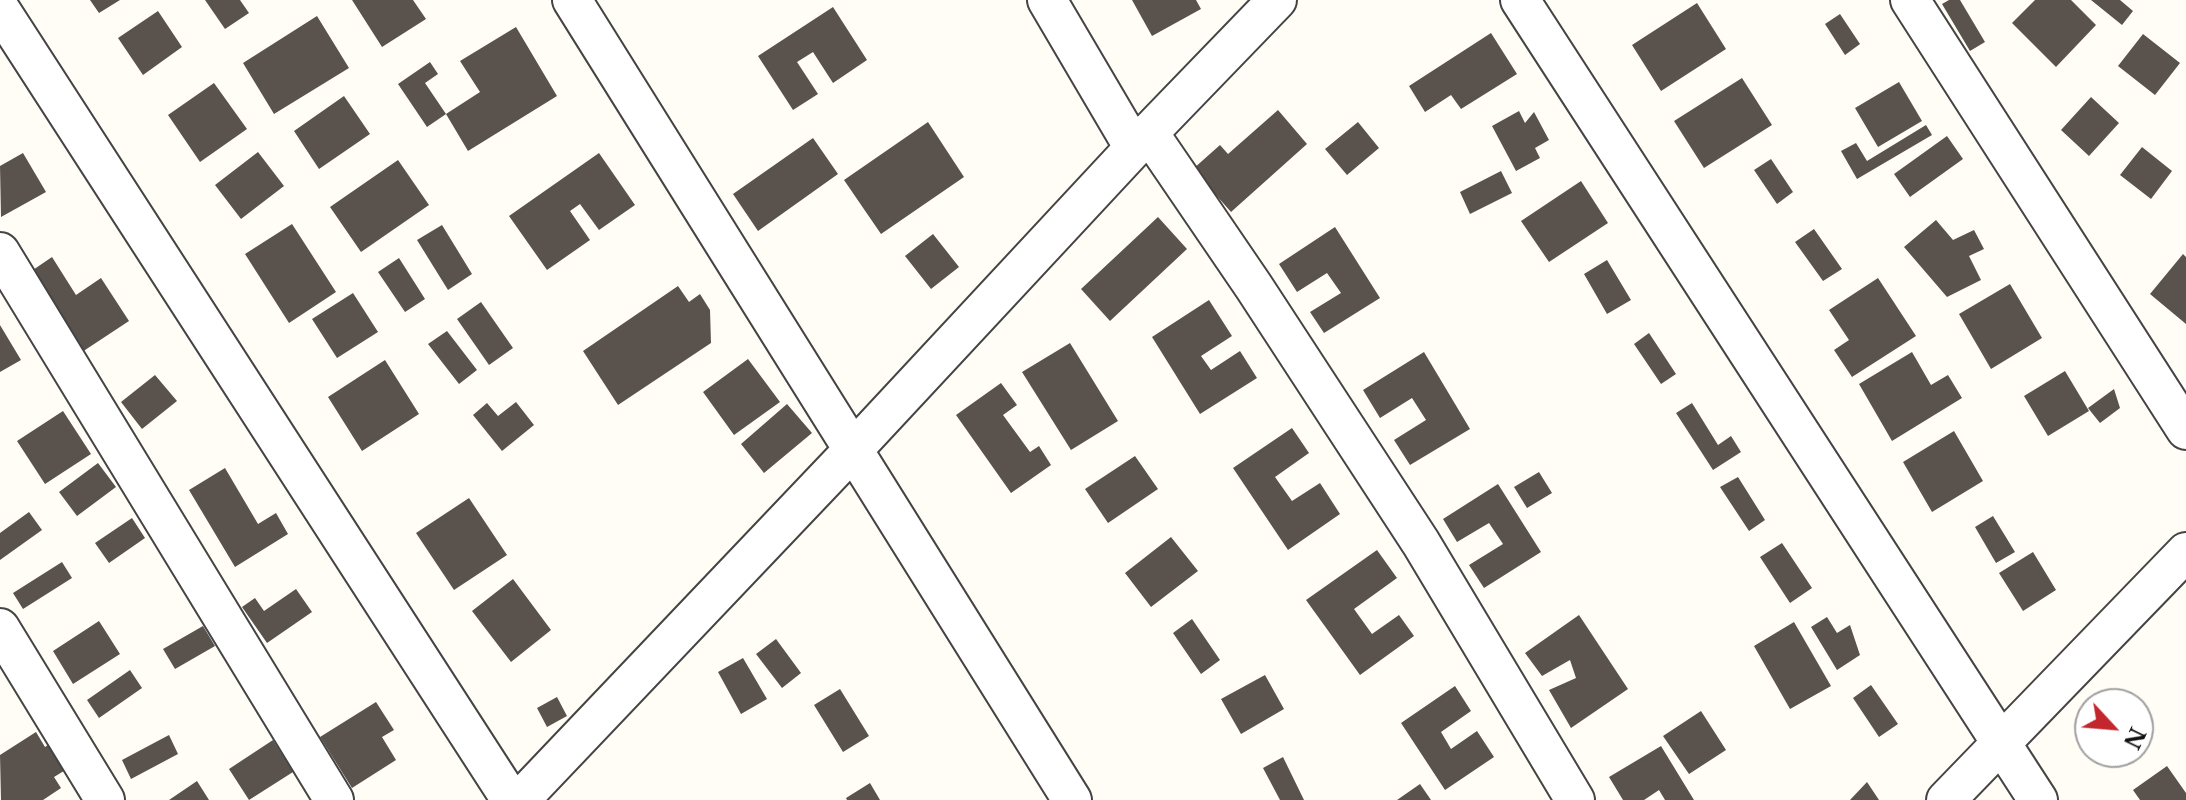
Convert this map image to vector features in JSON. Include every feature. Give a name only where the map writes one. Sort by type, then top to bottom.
[{"type":"street","points":[[572,0],[1072,800]]},
{"type":"street","points":[[1047,0],[1142,140],[1254,287],[1421,543],[1575,800]]},
{"type":"street","points":[[520,800],[1277,0]]},
{"type":"street","points":[[1520,0],[2038,800]]},
{"type":"street","points":[[1910,0],[2186,430]]},
{"type":"street","points":[[0,9],[511,800]]},
{"type":"street","points":[[0,252],[334,800]]},
{"type":"street","points":[[1946,800],[2186,552]]},
{"type":"street","points":[[0,628],[105,800]]},
{"type":"building","points":[[90,0],[120,0],[99,13]]},
{"type":"building","points":[[205,0],[240,0],[249,13],[225,29]]},
{"type":"building","points":[[352,0],[413,0],[426,19],[382,47]]},
{"type":"building","points":[[1132,0],[1196,0],[1201,9],[1152,36]]},
{"type":"building","points":[[1960,0],[1985,42],[1970,51],[1942,4]]},
{"type":"building","points":[[2035,0],[2071,0],[2096,25],[2056,67],[2012,23]]},
{"type":"building","points":[[2091,0],[2120,0],[2133,11],[2122,25]]},
{"type":"building","points":[[1697,3],[1726,49],[1661,91],[1632,45]]},
{"type":"building","points":[[833,7],[867,60],[833,83],[813,52],[797,62],[818,94],[793,110],[758,56]]},
{"type":"building","points":[[158,11],[182,47],[143,75],[118,38]]},
{"type":"building","points":[[1840,14],[1860,44],[1845,55],[1825,24]]},
{"type":"building","points":[[317,16],[349,68],[274,114],[243,63]]},
{"type":"building","points":[[516,27],[557,96],[468,151],[446,114],[480,92],[460,61]]},
{"type":"building","points":[[1491,33],[1517,74],[1461,109],[1451,95],[1425,112],[1409,86]]},
{"type":"building","points":[[2143,34],[2180,63],[2155,95],[2118,66]]},
{"type":"building","points":[[430,62],[438,74],[425,83],[446,114],[427,127],[398,84]]},
{"type":"building","points":[[1742,78],[1772,125],[1704,168],[1674,121]]},
{"type":"building","points":[[1899,82],[1922,121],[1878,147],[1855,108]]},
{"type":"building","points":[[214,83],[247,129],[200,162],[168,115]]},
{"type":"building","points":[[344,96],[370,134],[319,169],[294,131]]},
{"type":"building","points":[[2091,97],[2119,123],[2089,156],[2061,130]]},
{"type":"building","points":[[1278,110],[1307,144],[1231,212],[1193,169],[1220,145],[1228,154]]},
{"type":"building","points":[[1519,111],[1525,123],[1534,112],[1549,140],[1535,148],[1540,158],[1516,171],[1492,126]]},
{"type":"building","points":[[928,122],[964,177],[881,234],[844,180]]},
{"type":"building","points":[[1358,122],[1379,148],[1347,175],[1325,149]]},
{"type":"building","points":[[1926,125],[1932,135],[1857,179],[1841,151],[1856,143],[1867,161]]},
{"type":"building","points":[[1947,136],[1963,159],[1910,197],[1894,174]]},
{"type":"building","points":[[813,138],[838,174],[758,231],[733,194]]},
{"type":"building","points":[[2142,147],[2172,171],[2151,199],[2120,175]]},
{"type":"building","points":[[258,152],[284,186],[241,219],[215,185]]},
{"type":"building","points":[[23,153],[46,192],[1,217],[0,166]]},
{"type":"building","points":[[599,153],[635,205],[599,230],[580,204],[570,211],[590,240],[547,270],[509,216]]},
{"type":"building","points":[[1771,159],[1793,192],[1777,204],[1754,170]]},
{"type":"building","points":[[398,160],[429,205],[361,252],[330,207]]},
{"type":"building","points":[[1501,171],[1512,193],[1470,214],[1460,192]]},
{"type":"building","points":[[1581,181],[1608,223],[1549,262],[1521,221]]},
{"type":"building","points":[[1158,217],[1187,249],[1110,321],[1081,289]]},
{"type":"building","points":[[1936,220],[1953,240],[1974,230],[1984,249],[1969,256],[1981,280],[1947,297],[1904,247]]},
{"type":"building","points":[[292,224],[336,292],[289,323],[245,254]]},
{"type":"building","points":[[442,225],[472,274],[448,290],[417,240]]},
{"type":"building","points":[[1335,227],[1380,298],[1324,333],[1310,312],[1341,293],[1327,273],[1297,292],[1279,264]]},
{"type":"building","points":[[1814,229],[1842,269],[1823,281],[1795,242]]},
{"type":"building","points":[[933,234],[959,267],[931,289],[905,256]]},
{"type":"building","points":[[2183,254],[2186,257],[2186,324],[2150,294]]},
{"type":"building","points":[[52,257],[76,295],[101,278],[129,321],[82,352],[30,272]]},
{"type":"building","points":[[399,258],[425,299],[405,312],[378,272]]},
{"type":"building","points":[[1607,260],[1631,300],[1607,314],[1584,274]]},
{"type":"building","points":[[1878,278],[1916,336],[1852,377],[1834,350],[1849,340],[1829,310]]},
{"type":"building","points":[[2010,284],[2042,338],[1991,369],[1959,314]]},
{"type":"building","points":[[678,286],[689,302],[700,294],[710,310],[711,343],[618,405],[583,351]]},
{"type":"building","points":[[353,293],[378,332],[337,358],[312,319]]},
{"type":"building","points":[[1209,300],[1232,336],[1201,356],[1211,370],[1240,351],[1257,378],[1200,414],[1152,337]]},
{"type":"building","points":[[481,302],[513,348],[489,365],[457,319]]},
{"type":"building","points":[[0,325],[21,360],[0,372]]},
{"type":"building","points":[[447,331],[477,370],[459,384],[428,344]]},
{"type":"building","points":[[1649,333],[1676,374],[1661,384],[1634,344]]},
{"type":"building","points":[[1070,343],[1118,421],[1071,450],[1022,372]]},
{"type":"building","points":[[1424,352],[1470,429],[1410,465],[1394,440],[1426,420],[1412,398],[1380,418],[1363,390]]},
{"type":"building","points":[[1912,352],[1931,385],[1948,375],[1962,398],[1892,441],[1859,384]]},
{"type":"building","points":[[748,359],[780,402],[734,435],[703,392]]},
{"type":"building","points":[[385,360],[419,414],[362,451],[328,397]]},
{"type":"building","points":[[2065,371],[2089,411],[2048,436],[2024,396]]},
{"type":"building","points":[[155,375],[177,401],[142,429],[121,402]]},
{"type":"building","points":[[1001,383],[1017,405],[1003,415],[1030,452],[1039,446],[1051,465],[1011,493],[956,415]]},
{"type":"building","points":[[2114,389],[2120,408],[2100,423],[2088,408]]},
{"type":"building","points":[[516,402],[534,425],[502,451],[473,415],[487,403],[498,416]]},
{"type":"building","points":[[1692,403],[1718,445],[1731,436],[1741,452],[1713,470],[1676,413]]},
{"type":"building","points":[[787,404],[812,433],[764,473],[741,444]]},
{"type":"building","points":[[63,411],[91,454],[45,484],[17,441]]},
{"type":"building","points":[[1292,428],[1309,453],[1275,477],[1292,501],[1320,483],[1340,514],[1288,550],[1233,468]]},
{"type":"building","points":[[1954,431],[1983,481],[1932,512],[1903,462]]},
{"type":"building","points":[[1135,456],[1158,489],[1108,523],[1085,489]]},
{"type":"building","points":[[98,463],[116,487],[77,516],[59,492]]},
{"type":"building","points":[[225,468],[258,524],[276,513],[288,534],[235,567],[189,490]]},
{"type":"building","points":[[1539,472],[1552,493],[1527,508],[1514,487]]},
{"type":"building","points":[[1738,477],[1765,520],[1749,531],[1720,487]]},
{"type":"building","points":[[1498,484],[1541,552],[1484,588],[1469,565],[1503,544],[1489,523],[1457,542],[1443,519]]},
{"type":"building","points":[[469,498],[507,555],[454,590],[416,533]]},
{"type":"building","points":[[29,512],[42,530],[0,560],[0,533]]},
{"type":"building","points":[[1993,516],[2015,552],[1996,563],[1975,527]]},
{"type":"building","points":[[132,518],[145,538],[109,563],[95,543]]},
{"type":"building","points":[[1171,537],[1198,571],[1151,607],[1125,573]]},
{"type":"building","points":[[1782,543],[1812,588],[1790,603],[1760,557]]},
{"type":"building","points":[[1377,550],[1397,578],[1354,609],[1372,634],[1399,615],[1414,636],[1360,675],[1306,600]]},
{"type":"building","points":[[2033,552],[2056,590],[2023,611],[1999,573]]},
{"type":"building","points":[[62,562],[72,578],[23,609],[13,593]]},
{"type":"building","points":[[513,579],[551,630],[511,662],[472,611]]},
{"type":"building","points":[[296,589],[312,612],[267,643],[242,607],[255,598],[264,611]]},
{"type":"building","points":[[1579,615],[1628,689],[1571,728],[1549,690],[1576,678],[1570,660],[1542,676],[1525,653]]},
{"type":"building","points":[[1827,617],[1837,633],[1850,625],[1860,655],[1837,670],[1811,627]]},
{"type":"building","points":[[1192,619],[1220,660],[1201,674],[1173,633]]},
{"type":"building","points":[[99,621],[120,654],[73,684],[53,651]]},
{"type":"building","points":[[1794,622],[1831,686],[1790,709],[1754,646]]},
{"type":"building","points":[[203,626],[215,646],[175,669],[163,649]]},
{"type":"building","points":[[776,639],[801,673],[782,688],[756,654]]},
{"type":"building","points":[[743,658],[767,699],[741,714],[718,672]]},
{"type":"building","points":[[130,670],[142,688],[99,718],[87,700]]},
{"type":"building","points":[[1265,675],[1284,709],[1241,734],[1221,699]]},
{"type":"building","points":[[1871,685],[1898,724],[1879,737],[1853,698]]},
{"type":"building","points":[[1455,686],[1471,711],[1441,732],[1451,749],[1477,731],[1494,757],[1445,790],[1401,723]]},
{"type":"building","points":[[840,689],[869,736],[843,752],[814,705]]},
{"type":"building","points":[[557,697],[567,716],[547,727],[537,708]]},
{"type":"building","points":[[376,702],[394,730],[382,737],[396,760],[352,788],[320,737]]},
{"type":"building","points":[[1701,711],[1726,750],[1689,774],[1663,736]]},
{"type":"building","points":[[36,732],[45,747],[55,740],[72,766],[54,777],[61,788],[43,800],[1,800],[0,755]]},
{"type":"building","points":[[169,735],[178,754],[131,779],[122,760]]},
{"type":"building","points":[[273,740],[293,772],[249,800],[229,769]]},
{"type":"building","points":[[1661,746],[1694,800],[1665,800],[1659,790],[1644,800],[1623,800],[1609,777]]},
{"type":"building","points":[[1283,757],[1304,800],[1280,800],[1263,768]]},
{"type":"building","points":[[2167,766],[2186,793],[2186,800],[2140,800],[2133,790]]},
{"type":"building","points":[[197,781],[209,800],[169,800]]},
{"type":"building","points":[[1867,782],[1879,800],[1850,800]]},
{"type":"building","points":[[870,783],[880,800],[847,800],[846,798]]},
{"type":"building","points":[[1420,784],[1431,800],[1397,800]]}]
